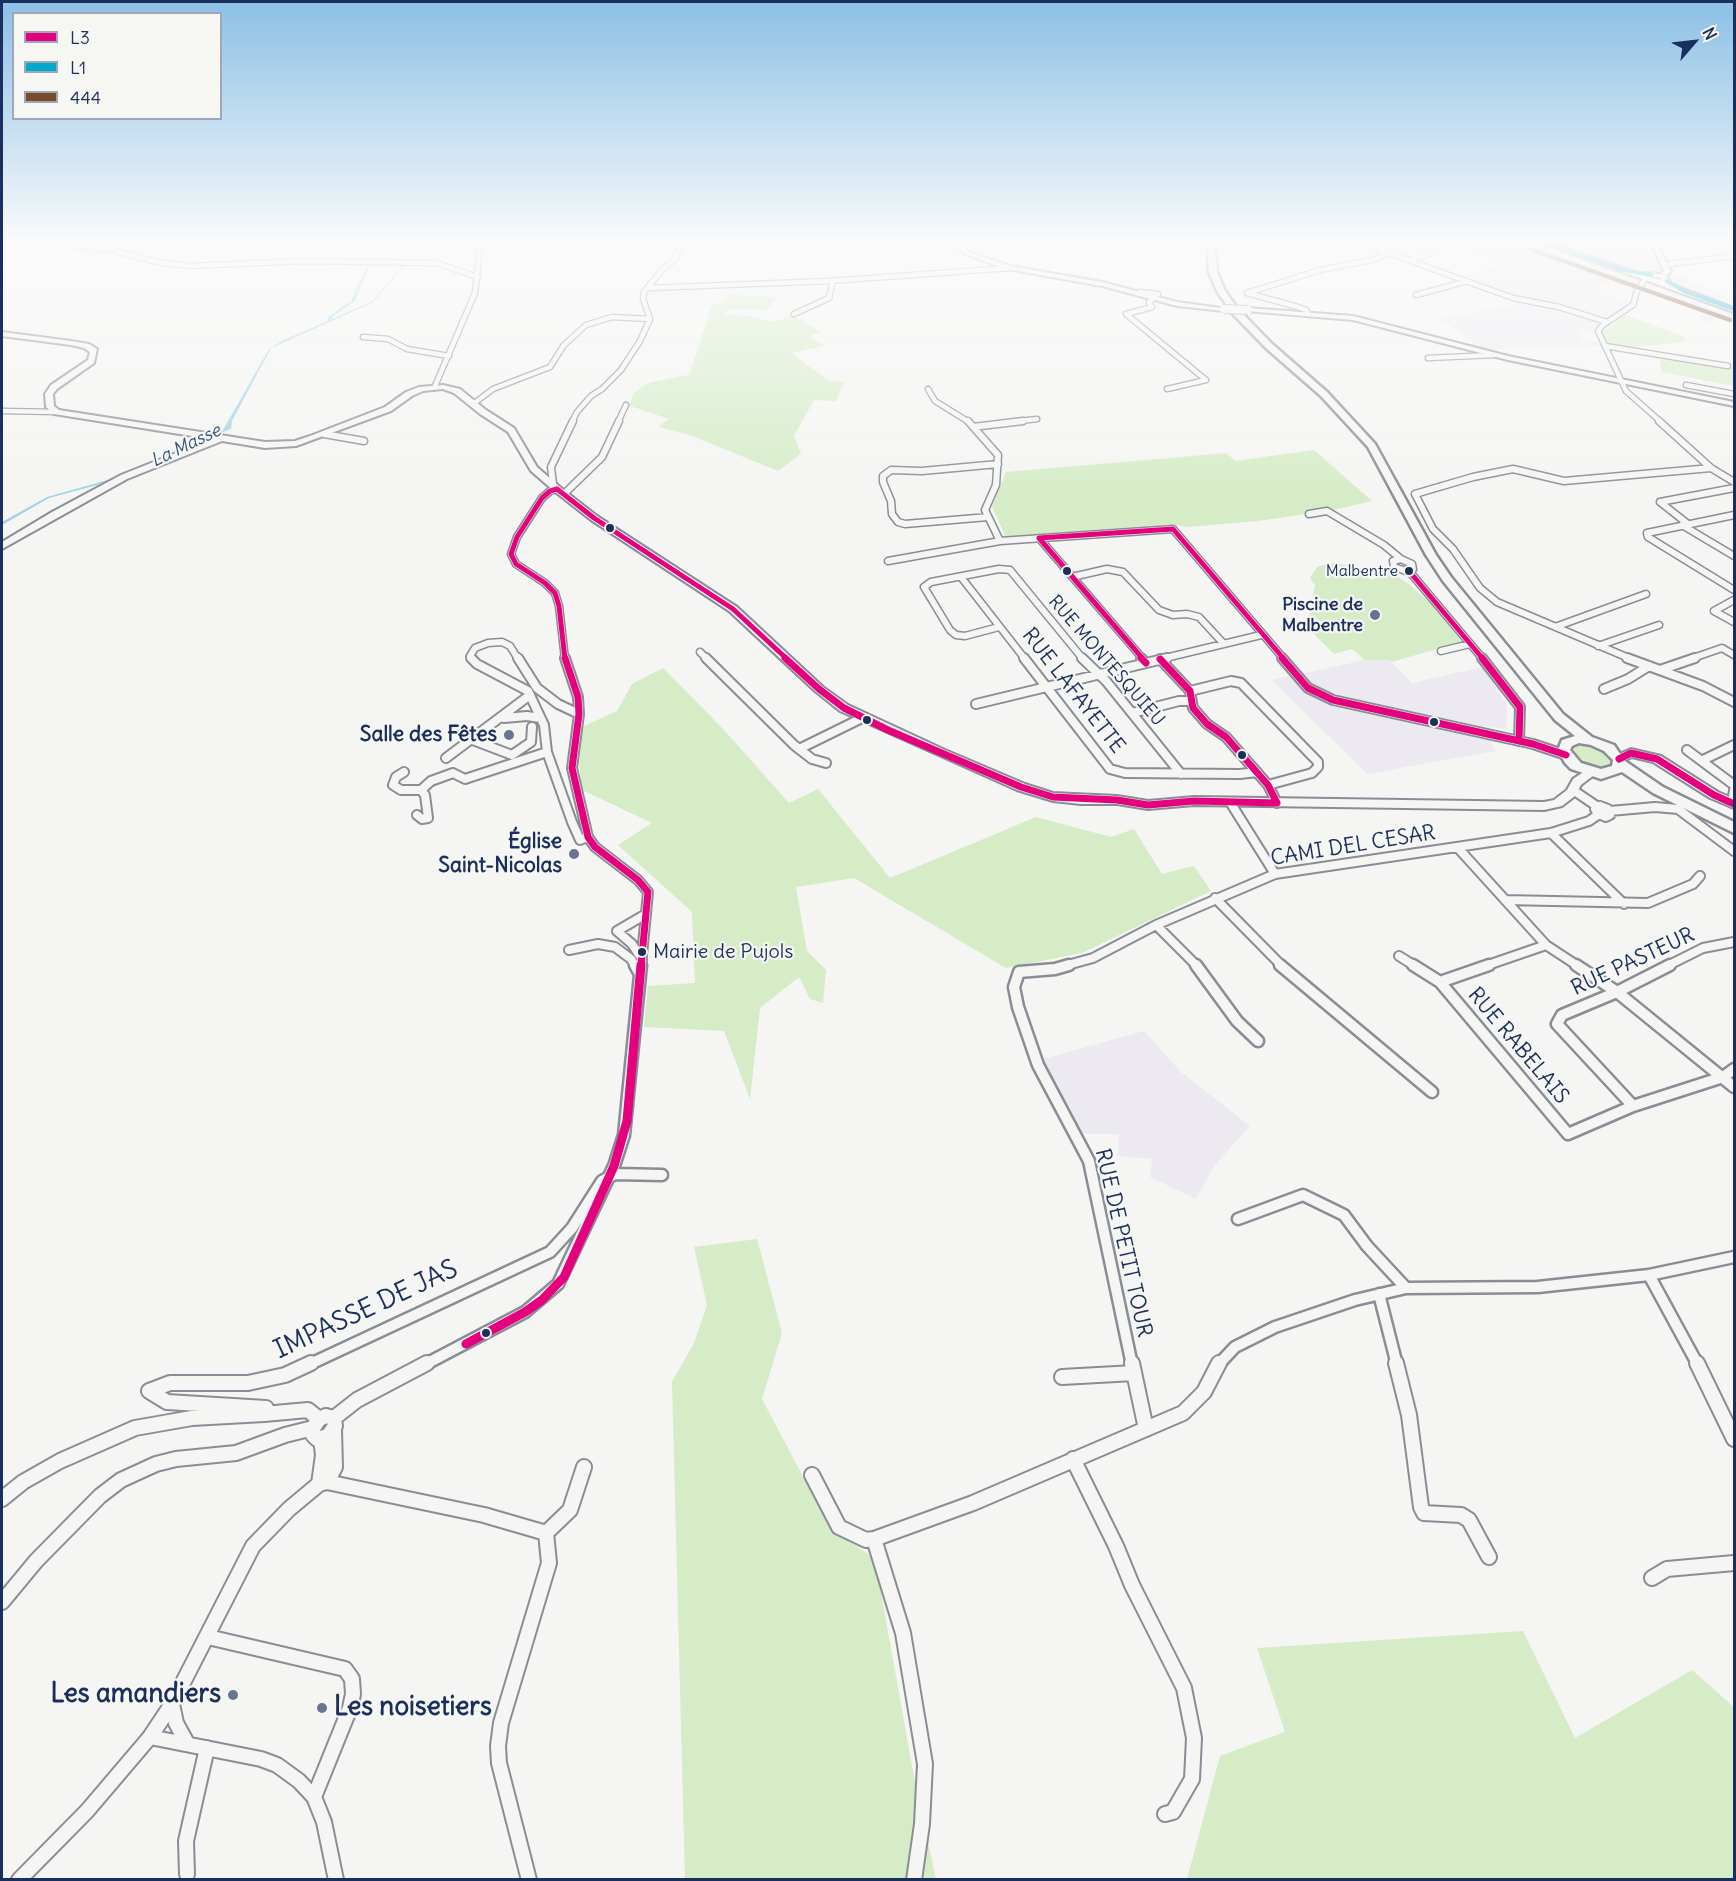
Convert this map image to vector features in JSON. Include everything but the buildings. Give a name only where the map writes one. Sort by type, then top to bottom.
[{"type":"main road","points":[[1250,327],[1324,394],[1372,446],[1431,555],[1447,579],[1558,717],[1587,739],[1604,745],[1653,752],[1678,767],[1714,795]]},
{"type":"main road","points":[[1386,327],[1494,355],[1734,404]]},
{"type":"main road","points":[[2,334],[71,343],[86,346],[94,351],[91,361],[54,387],[49,394],[50,407],[57,412],[213,438],[278,445],[296,443],[388,409],[416,391],[435,386],[457,391],[511,430],[534,469],[558,489],[602,524],[733,609],[819,689],[844,708],[1021,787],[1053,797],[1117,800],[1148,805],[1194,801],[1544,807],[1558,803],[1592,772]]},
{"type":"main road","points":[[2,546],[124,477],[213,438]]},
{"type":"main road","points":[[1558,717],[1567,747],[1576,766],[1575,786]]},
{"type":"main road","points":[[1567,747],[1587,739]]},
{"type":"main road","points":[[1604,745],[1620,761],[1658,790]]},
{"type":"main road","points":[[1609,774],[1619,768],[1620,761],[1631,753],[1657,759],[1714,795],[1733,804]]},
{"type":"main road","points":[[1576,766],[1658,790],[1734,828]]},
{"type":"street","points":[[435,386],[461,327]]},
{"type":"street","points":[[473,404],[493,389],[550,368],[564,345],[584,327]]},
{"type":"street","points":[[558,489],[551,467],[577,411],[621,370],[646,327]]},
{"type":"street","points":[[1141,327],[1206,380],[1167,389]]},
{"type":"street","points":[[1602,327],[1598,331],[1626,392],[1711,468],[1734,482]]},
{"type":"street","points":[[363,337],[388,339],[407,349],[449,356]]},
{"type":"street","points":[[1605,346],[1728,366]]},
{"type":"street","points":[[1428,358],[1494,355]]},
{"type":"street","points":[[1686,385],[1734,394]]},
{"type":"street","points":[[928,389],[935,401],[962,417],[995,450],[998,464],[996,485],[985,510],[1000,541]]},
{"type":"street","points":[[580,839],[572,768],[579,714],[578,697],[565,662],[559,606],[555,593],[545,583],[516,564],[511,554],[517,537],[542,498],[602,457],[626,405]]},
{"type":"street","points":[[2,411],[57,412]]},
{"type":"street","points":[[973,427],[1037,418]]},
{"type":"street","points":[[324,434],[364,441]]},
{"type":"street","points":[[988,517],[905,524],[898,522],[892,514],[891,501],[883,482],[883,476],[891,470],[922,471],[998,464]]},
{"type":"street","points":[[1711,468],[1564,481],[1513,469],[1473,477],[1415,494],[1433,529],[1452,549],[1485,593],[1497,602],[1598,646],[1703,686],[1734,702]]},
{"type":"street","points":[[1734,488],[1660,502],[1685,524],[1734,556]]},
{"type":"street","points":[[1309,514],[1327,511],[1384,545],[1401,559],[1395,560],[1393,565],[1409,571],[1520,707],[1519,741]]},
{"type":"street","points":[[1734,515],[1647,533],[1648,537],[1734,590]]},
{"type":"street","points":[[888,561],[1000,541],[1168,528],[1177,531],[1261,635],[1308,688],[1333,700],[1533,744],[1567,747]]},
{"type":"street","points":[[1039,538],[1146,663]]},
{"type":"street","name":"RUE MONTESQUIEU","points":[[961,577],[1007,569],[1012,572],[1097,675],[1106,681],[1181,774]]},
{"type":"street","points":[[1072,577],[1107,569],[1118,570],[1128,576],[1160,610],[1173,615],[1187,614],[1199,617],[1224,644]]},
{"type":"street","points":[[961,577],[931,582],[924,587],[950,630],[960,636],[999,627]]},
{"type":"street","name":"RUE LAFAYETTE","points":[[961,577],[1110,769],[1125,773],[1257,772]]},
{"type":"street","points":[[1555,627],[1646,594]]},
{"type":"street","points":[[1734,600],[1714,611],[1734,622]]},
{"type":"street","points":[[1598,646],[1659,625]]},
{"type":"street","points":[[976,704],[1261,635]]},
{"type":"street","points":[[2,1499],[23,1482],[60,1461],[135,1428],[192,1418],[308,1410],[316,1423],[315,1437],[321,1439],[328,1436],[334,1424],[357,1400],[525,1312],[542,1300],[564,1277],[608,1179],[627,1121],[649,900],[645,886],[595,847],[580,839],[547,752],[540,718],[528,691],[477,664],[470,656],[475,648],[488,643],[497,642],[510,646],[526,675],[537,688],[558,704],[579,714]]},
{"type":"street","points":[[1441,651],[1470,644]]},
{"type":"street","points":[[1660,670],[1722,648],[1734,655]]},
{"type":"street","points":[[700,652],[799,749],[812,759],[826,763]]},
{"type":"street","points":[[1160,659],[1190,691],[1193,708],[1204,721],[1222,734],[1269,785],[1277,803]]},
{"type":"street","points":[[1604,689],[1628,679],[1649,666]]},
{"type":"street","points":[[1190,691],[1231,681],[1241,683],[1318,762],[1312,773],[1269,785]]},
{"type":"street","points":[[446,758],[530,695]]},
{"type":"street","points":[[1132,713],[1179,701],[1191,701]]},
{"type":"street","points":[[499,719],[513,716],[540,718]]},
{"type":"street","points":[[799,749],[862,718]]},
{"type":"street","points":[[470,739],[512,755],[531,742],[532,727]]},
{"type":"street","points":[[1703,760],[1734,745]]},
{"type":"street","points":[[1687,750],[1703,760],[1734,788],[1733,804]]},
{"type":"street","points":[[404,772],[396,777],[393,785],[401,790],[421,790],[432,781],[453,773],[465,779],[547,752]]},
{"type":"street","points":[[1575,786],[1598,811]]},
{"type":"street","points":[[417,815],[422,819],[428,818],[425,795],[421,790]]},
{"type":"street","points":[[1230,802],[1275,874]]},
{"type":"street","name":"CAMI DEL CESAR","points":[[1019,972],[1055,969],[1093,958],[1156,925],[1275,874],[1551,833],[1589,821],[1598,811],[1608,816],[1610,811],[1655,807],[1678,809],[1734,851]]},
{"type":"street","points":[[1551,833],[1624,904]]},
{"type":"street","points":[[1458,848],[1545,945],[1617,992],[1734,1087]]},
{"type":"street","points":[[1505,900],[1648,903],[1693,884],[1700,876]]},
{"type":"street","points":[[1215,898],[1273,959],[1432,1092]]},
{"type":"street","points":[[642,959],[632,944],[617,931],[646,914]]},
{"type":"street","points":[[1156,925],[1192,960],[1237,1021],[1258,1041]]},
{"type":"street","points":[[569,950],[598,944],[615,947],[631,959],[640,974]]},
{"type":"street","name":"RUE PASTEUR","points":[[1633,1106],[1557,1024],[1562,1015],[1617,992],[1703,948],[1733,944]]},
{"type":"street","name":"RUE RABELAIS","points":[[1440,982],[1545,945]]},
{"type":"street","name":"RUE RABELAIS","points":[[1399,956],[1440,982],[1568,1134],[1633,1106]]},
{"type":"street","name":"RUE DE PETIT TOUR","points":[[1019,972],[1014,987],[1038,1065],[1089,1161],[1146,1429]]},
{"type":"street","points":[[1633,1106],[1723,1077],[1734,1070]]},
{"type":"street","points":[[608,1179],[615,1174],[662,1175]]},
{"type":"street","name":"IMPASSE DE JAS","points":[[264,1414],[266,1408],[167,1402],[149,1391],[170,1383],[248,1383],[285,1375],[386,1330],[469,1288],[550,1252],[572,1228],[602,1181],[608,1179]]},
{"type":"street","points":[[1238,1219],[1304,1195],[1344,1215],[1367,1246],[1406,1288]]},
{"type":"street","points":[[812,1475],[840,1527],[866,1540],[874,1539],[973,1503],[1183,1413],[1204,1392],[1217,1366],[1235,1347],[1275,1327],[1355,1300],[1406,1288],[1538,1287],[1649,1275],[1734,1257]]},
{"type":"street","points":[[1649,1275],[1714,1394],[1734,1439]]},
{"type":"street","points":[[1379,1294],[1409,1415],[1421,1507],[1424,1513],[1461,1515],[1469,1520],[1489,1557]]},
{"type":"street","points":[[1062,1377],[1134,1373]]},
{"type":"street","points":[[2,1602],[36,1561],[100,1496],[121,1480],[156,1464],[176,1459],[236,1453],[316,1423],[329,1415],[334,1424],[335,1467],[323,1483],[289,1509],[253,1546],[172,1704],[150,1737],[87,1811],[19,1880]]},
{"type":"street","points":[[321,1439],[323,1483]]},
{"type":"street","points":[[1073,1459],[1116,1546],[1132,1585],[1184,1688],[1194,1738],[1192,1779],[1173,1812],[1165,1814]]},
{"type":"street","points":[[546,1533],[570,1510],[584,1467]]},
{"type":"street","points":[[323,1483],[484,1515],[546,1533]]},
{"type":"street","points":[[529,1880],[499,1763],[498,1746],[501,1724],[549,1563],[546,1533]]},
{"type":"street","points":[[874,1539],[903,1633],[924,1753],[922,1824],[914,1880]]},
{"type":"street","points":[[1652,1578],[1667,1569],[1734,1563]]},
{"type":"street","points":[[207,1637],[345,1669],[349,1674],[352,1679],[353,1694],[350,1708],[314,1797]]},
{"type":"street","points":[[172,1704],[176,1723],[187,1743]]},
{"type":"street","points":[[150,1737],[261,1759],[277,1765],[299,1781],[314,1797],[330,1842],[336,1880]]},
{"type":"street","points":[[187,1874],[186,1841],[207,1748]]},
{"type":"shaded area","points":[[1451,327],[1598,327],[1593,330],[1580,331],[1582,340],[1600,341],[1603,346],[1517,345],[1488,352]]},
{"type":"shaded area","points":[[1365,660],[1389,660],[1412,683],[1483,667],[1507,705],[1506,729],[1483,726],[1495,751],[1367,774],[1272,680]]},
{"type":"shaded area","points":[[1144,1031],[1181,1072],[1250,1126],[1215,1165],[1196,1199],[1150,1177],[1152,1159],[1118,1156],[1119,1134],[1083,1134],[1043,1059]]},
{"type":"green space","points":[[705,327],[812,327],[821,332],[809,336],[825,346],[791,353],[829,381],[844,382],[836,401],[814,400],[794,436],[801,454],[778,471],[690,435],[658,427],[669,419],[630,406],[633,394],[647,383],[689,375]]},
{"type":"green space","points":[[1609,327],[1658,327],[1685,337],[1685,342],[1624,348],[1610,346],[1600,333]]},
{"type":"green space","points":[[1659,355],[1734,368],[1734,386],[1662,372]]},
{"type":"green space","points":[[1314,450],[1372,501],[1333,510],[1258,521],[1188,527],[1170,524],[1006,537],[992,507],[1006,472],[1227,453],[1235,461]]},
{"type":"green space","name":"Piscine de Malbentre","points":[[1330,563],[1348,565],[1372,580],[1391,572],[1430,603],[1462,642],[1391,662],[1389,660],[1365,660],[1352,649],[1334,654],[1307,627],[1315,585],[1310,578],[1317,567]]},
{"type":"green space","points":[[663,668],[724,730],[789,803],[818,789],[890,878],[1036,817],[1111,837],[1134,829],[1162,874],[1194,866],[1211,891],[1082,953],[1006,968],[854,878],[796,887],[807,951],[826,970],[823,1003],[810,999],[799,977],[760,1008],[750,1099],[724,1031],[644,1027],[648,986],[695,983],[692,912],[618,845],[652,823],[582,790],[579,765],[582,727],[617,711],[632,684]]},
{"type":"green space","points":[[1578,743],[1598,745],[1611,757],[1611,763],[1616,766],[1607,770],[1582,766],[1570,752],[1572,747]]},
{"type":"green space","points":[[757,1239],[782,1333],[762,1399],[830,1528],[875,1559],[916,1788],[936,1879],[685,1879],[672,1382],[694,1343],[707,1305],[694,1247]]},
{"type":"green space","points":[[1523,1631],[1575,1738],[1692,1670],[1734,1707],[1734,1879],[1187,1879],[1220,1756],[1285,1732],[1257,1648]]},
{"type":"water","points":[[319,327],[271,348],[232,421],[231,429],[212,436],[223,430],[269,349],[284,340]]},
{"type":"water","points":[[205,438],[208,439],[130,471],[112,481],[49,498],[2,525],[2,522],[47,497],[111,479]]},
{"type":"transit line","name":"L3","points":[[557,489],[594,518],[733,609],[819,689],[844,708],[888,730],[1021,787],[1053,797],[1117,800],[1148,805],[1194,801],[1277,803]]},
{"type":"transit line","name":"L3","points":[[466,1344],[525,1312],[542,1300],[564,1277],[614,1166],[627,1121],[648,892],[638,880],[595,847],[588,837],[572,768],[579,714],[578,697],[565,662],[559,606],[555,593],[545,583],[516,564],[511,554],[517,537],[542,498],[550,491],[557,489]]},
{"type":"transit line","name":"L3","points":[[1039,538],[1173,529],[1308,688],[1333,700],[1533,744],[1566,755]]},
{"type":"transit line","name":"L3","points":[[1039,538],[1146,663]]},
{"type":"transit line","name":"L3","points":[[1409,571],[1512,694],[1520,707],[1519,741]]},
{"type":"transit line","name":"L3","points":[[1160,659],[1190,691],[1193,708],[1207,724],[1226,737],[1268,785],[1277,803]]},
{"type":"transit line","name":"L3","points":[[1619,759],[1631,753],[1657,759],[1714,795],[1734,804]]},
{"type":"place","name":"Malbentre","points":[[1409,571]]},
{"type":"place","name":"Piscine de Malbentre","points":[[1375,615]]},
{"type":"place","name":"Salle des Fêtes","points":[[509,735]]},
{"type":"place","name":"Église Saint-Nicolas","points":[[574,854]]},
{"type":"place","name":"Mairie de Pujols","points":[[642,952]]},
{"type":"place","name":"Les amandiers","points":[[233,1695]]},
{"type":"place","name":"Les noisetiers","points":[[322,1708]]},
{"type":"water label","name":"La Masse","points":[[186,446]]}]
